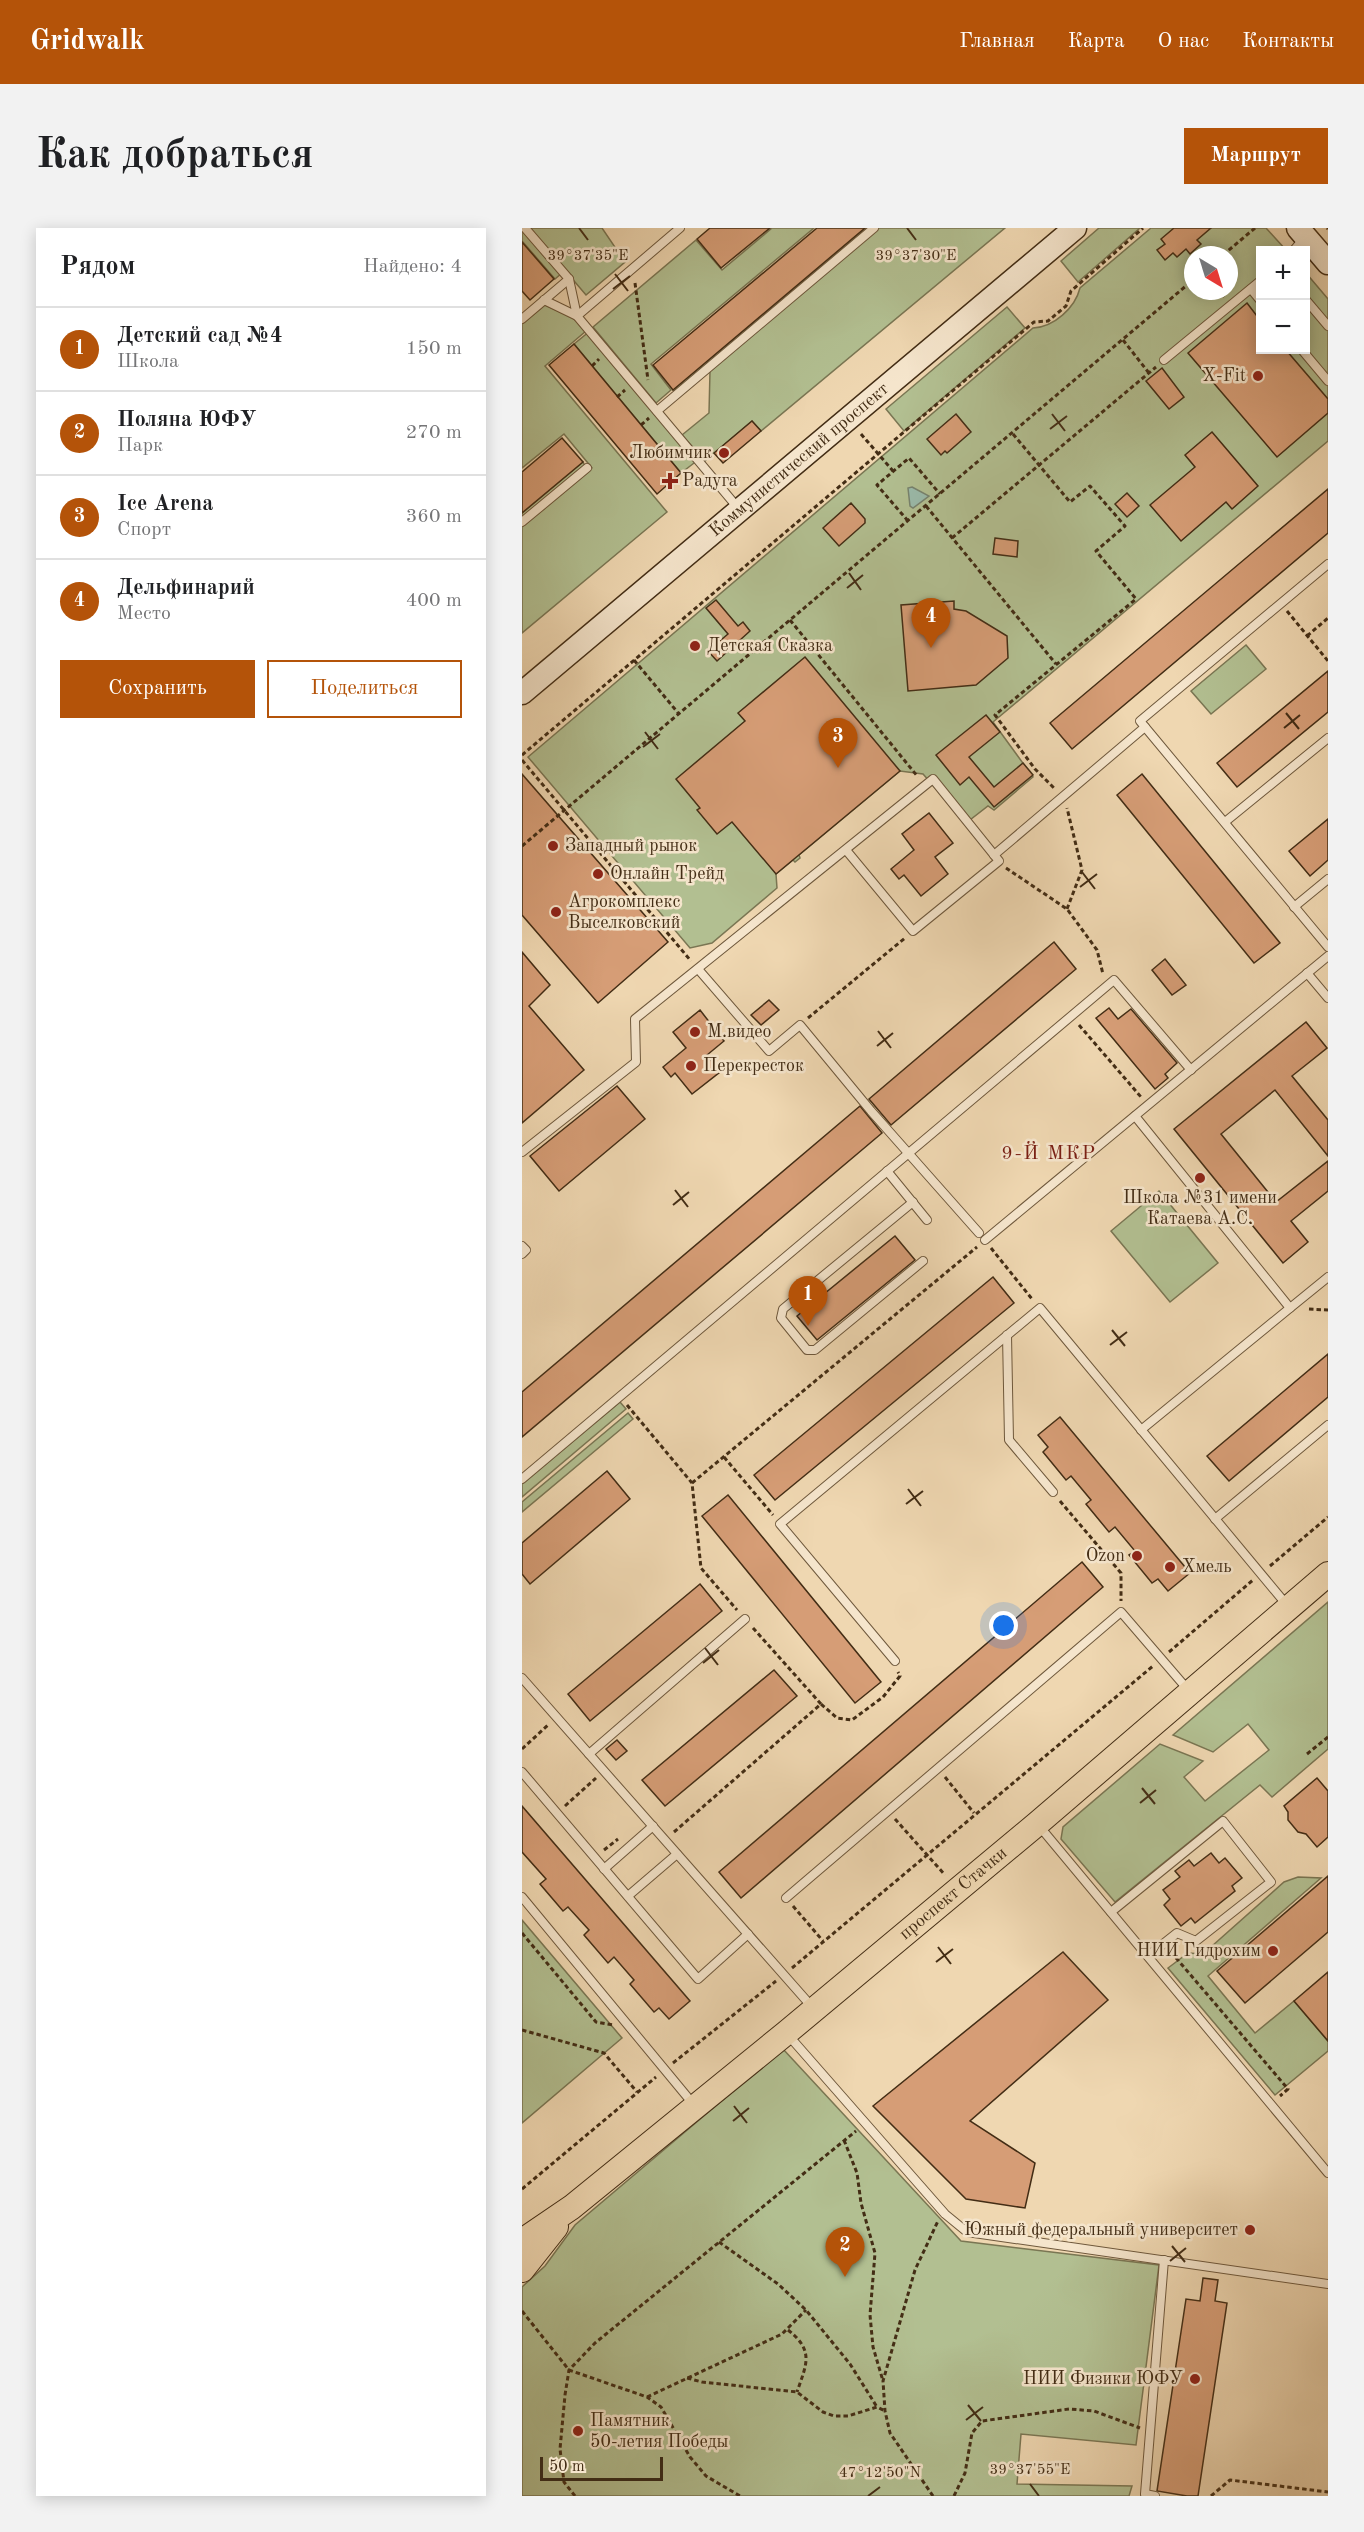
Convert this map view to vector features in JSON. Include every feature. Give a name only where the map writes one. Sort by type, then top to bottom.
[{"type":"main road","name":"Коммунистический проспект","points":[[522,693],[1075,228]]},
{"type":"main road","points":[[1299,238],[1328,263]]},
{"type":"main road","name":"проспект Стачки","points":[[522,2241],[572,2207],[814,2009],[1038,1823],[1328,1574]]},
{"type":"main road","name":"проспект Стачки","points":[[522,2270],[572,2207]]},
{"type":"lane","points":[[525,228],[569,279],[577,316]]},
{"type":"lane","points":[[577,316],[680,228]]},
{"type":"lane","points":[[657,411],[874,228]]},
{"type":"lane","points":[[522,319],[569,279]]},
{"type":"lane","points":[[1164,360],[1256,285]]},
{"type":"lane","points":[[1251,289],[1256,295]]},
{"type":"lane","points":[[544,300],[577,316],[739,510]]},
{"type":"lane","points":[[1310,306],[1328,326]]},
{"type":"lane","points":[[1305,354],[1328,381]]},
{"type":"lane","points":[[522,522],[587,468]]},
{"type":"lane","points":[[1328,564],[1140,721],[1328,947]]},
{"type":"lane","points":[[846,850],[913,931],[1145,727]]},
{"type":"lane","points":[[1225,822],[1328,738]]},
{"type":"lane","points":[[522,1152],[636,1062],[635,1019],[933,779],[997,858]]},
{"type":"lane","points":[[1294,907],[1328,879]]},
{"type":"lane","points":[[985,1240],[1328,956]]},
{"type":"lane","points":[[698,969],[769,1051],[800,1025],[979,1233]]},
{"type":"lane","points":[[1308,974],[1328,998]]},
{"type":"lane","points":[[522,1479],[1114,980],[1191,1070]]},
{"type":"lane","points":[[1135,1116],[1290,1308]]},
{"type":"lane","points":[[887,1171],[927,1220]]},
{"type":"lane","points":[[913,1202],[783,1309],[781,1318],[807,1350],[815,1350],[923,1261]]},
{"type":"lane","points":[[522,1246],[526,1250],[522,1254]]},
{"type":"lane","points":[[1141,1430],[1328,1277]]},
{"type":"lane","points":[[895,1661],[780,1524],[1040,1308],[1289,1607]]},
{"type":"lane","points":[[1007,1335],[1010,1440],[1053,1492]]},
{"type":"lane","points":[[1215,1519],[1328,1425]]},
{"type":"lane","points":[[786,1898],[1121,1612],[1190,1692]]},
{"type":"lane","points":[[590,1755],[745,1619]]},
{"type":"lane","points":[[522,1678],[814,2009]]},
{"type":"lane","points":[[522,1772],[698,1979],[748,1934]]},
{"type":"lane","points":[[1111,1911],[1223,1821],[1271,1882],[1196,1941],[1177,1933],[1148,1956]]},
{"type":"lane","points":[[1038,1823],[1328,2173]]},
{"type":"lane","points":[[604,1869],[653,1826]]},
{"type":"lane","points":[[628,1896],[677,1854]]},
{"type":"lane","points":[[522,1898],[695,2106]]},
{"type":"lane","points":[[786,2032],[945,2214],[967,2232],[1328,2284]]},
{"type":"lane","points":[[1155,2496],[1145,2494],[1164,2260]]},
{"type":"path","points":[[522,755],[1034,322],[1048,321],[1065,306],[1071,291],[1143,228]]},
{"type":"path","points":[[1234,246],[1255,228]]},
{"type":"path","points":[[633,268],[644,368],[657,411]]},
{"type":"path","points":[[522,846],[1184,288]]},
{"type":"path","points":[[1123,340],[1149,373]]},
{"type":"path","points":[[952,538],[1164,360]]},
{"type":"path","points":[[848,419],[893,471]]},
{"type":"path","points":[[1012,433],[1070,502],[1090,486],[1125,526],[1096,551],[1136,598],[995,715],[1035,769],[1064,798],[1082,870],[1067,909]]},
{"type":"path","points":[[908,521],[877,485],[893,471],[909,458],[940,494]]},
{"type":"path","points":[[926,506],[1056,664]]},
{"type":"path","points":[[1280,604],[1328,660]]},
{"type":"path","points":[[1307,636],[1328,618]]},
{"type":"path","points":[[790,620],[925,785]]},
{"type":"path","points":[[634,660],[679,714]]},
{"type":"path","points":[[522,760],[698,969]]},
{"type":"path","points":[[997,858],[1009,871],[1067,909],[1097,950],[1106,987]]},
{"type":"path","points":[[800,1025],[913,931]]},
{"type":"path","points":[[1071,1016],[1148,1106]]},
{"type":"path","points":[[692,1483],[985,1240],[1040,1308]]},
{"type":"path","points":[[620,1397],[692,1483],[701,1568],[821,1704],[837,1718],[852,1720],[883,1697],[900,1676],[895,1661]]},
{"type":"path","points":[[724,1457],[780,1524]]},
{"type":"path","points":[[1053,1492],[1121,1573],[1121,1612]]},
{"type":"path","points":[[522,2189],[637,2092],[784,1975],[1328,1517]]},
{"type":"path","points":[[665,1840],[821,1704]]},
{"type":"path","points":[[522,1749],[556,1717]]},
{"type":"path","points":[[1307,1754],[1328,1737]]},
{"type":"path","points":[[938,1769],[975,1813]]},
{"type":"path","points":[[557,1813],[604,1771]]},
{"type":"path","points":[[888,1811],[958,1889]]},
{"type":"path","points":[[786,1898],[823,1941]]},
{"type":"path","points":[[522,1933],[596,2022],[617,2025]]},
{"type":"path","points":[[1163,1943],[1288,2089],[1272,2103]]},
{"type":"path","points":[[522,2030],[604,2053],[637,2092]]},
{"type":"path","points":[[575,2496],[564,2481],[560,2449],[569,2370],[595,2343],[866,2122]]},
{"type":"path","points":[[844,2140],[857,2173],[861,2203],[875,2253],[870,2315],[873,2347],[883,2381],[885,2411],[890,2433],[933,2496]]},
{"type":"path","points":[[883,2381],[915,2270],[938,2222],[945,2214]]},
{"type":"path","points":[[719,2242],[778,2284],[806,2310],[850,2364],[877,2407],[885,2411]]},
{"type":"path","points":[[647,2397],[788,2330],[806,2310]]},
{"type":"path","points":[[522,2311],[569,2370],[647,2397],[661,2408],[690,2457],[706,2476],[740,2496]]},
{"type":"path","points":[[788,2330],[804,2347],[807,2361],[797,2392]]},
{"type":"path","points":[[687,2378],[702,2382],[797,2392],[823,2412],[834,2416],[848,2416],[877,2407]]},
{"type":"path","points":[[954,2496],[965,2473],[972,2433],[982,2421],[1069,2409],[1094,2411],[1151,2432]]},
{"type":"path","points":[[1211,2496],[1230,2480],[1328,2492]]},
{"type":"green space","points":[[522,228],[562,273],[555,279],[522,241]]},
{"type":"green space","points":[[529,228],[602,228],[625,262],[586,295]]},
{"type":"green space","points":[[772,228],[814,228],[651,364],[671,390],[656,403],[593,327],[696,240],[722,270]]},
{"type":"green space","points":[[866,228],[871,228],[675,392],[673,390]]},
{"type":"green space","points":[[879,228],[1005,228],[761,431],[752,421],[705,461],[682,435],[709,413],[710,371]]},
{"type":"green space","points":[[1099,228],[1140,228],[1078,282],[1061,261]]},
{"type":"green space","points":[[1151,228],[1266,228],[1282,246],[1256,246],[1256,354],[1310,354],[1310,278],[1328,299],[1328,441],[993,722],[1033,777],[994,810],[988,806],[966,823],[923,774],[900,771],[799,855],[800,858],[795,862],[793,860],[776,874],[777,888],[712,943],[690,948],[528,757],[1033,328],[1048,324],[1062,315],[1074,303],[1080,288]]},
{"type":"green space","points":[[545,305],[576,319],[586,331],[545,366],[667,512],[522,633],[522,527],[592,468],[564,434],[522,468],[522,324]]},
{"type":"green space","points":[[1007,307],[1025,328],[904,431],[886,409]]},
{"type":"green space","points":[[590,331],[698,460],[681,473],[574,344]]},
{"type":"green space","points":[[583,462],[585,466],[522,519],[522,513]]},
{"type":"green space","points":[[1246,645],[1266,669],[1211,714],[1191,691]]},
{"type":"green space","points":[[1159,1191],[1218,1263],[1170,1302],[1111,1231]]},
{"type":"green space","points":[[620,1402],[626,1409],[522,1497],[522,1484]]},
{"type":"green space","points":[[628,1413],[633,1419],[522,1512],[522,1502]]},
{"type":"green space","points":[[1328,1602],[1328,1749],[1272,1797],[1260,1785],[1115,1902],[1061,1839],[1063,1827],[1160,1744],[1203,1761],[1184,1777],[1205,1801],[1269,1750],[1248,1724],[1213,1752],[1173,1735]]},
{"type":"green space","points":[[1298,1877],[1321,1878],[1208,1976],[1255,2033],[1294,2001],[1328,2041],[1328,2051],[1275,2095],[1168,1968],[1188,1953],[1203,1954],[1284,1882]]},
{"type":"green space","points":[[522,1920],[622,2038],[522,2123]]},
{"type":"green space","points":[[783,2049],[961,2241],[1159,2265],[1136,2445],[1021,2434],[1017,2484],[1132,2486],[1129,2496],[522,2496],[522,2287],[545,2266],[575,2225]]},
{"type":"shaded area","points":[[912,487],[929,496],[913,508],[910,506],[908,488]]},
{"type":"building","points":[[710,228],[770,228],[721,268],[697,239]]},
{"type":"building","points":[[817,228],[865,228],[673,390],[653,365]]},
{"type":"building","points":[[1174,228],[1211,228],[1197,240],[1201,244],[1199,246],[1184,246],[1184,251],[1177,257],[1173,253],[1165,260],[1157,250],[1165,244],[1161,239]]},
{"type":"building","points":[[522,242],[554,279],[530,300],[522,291]]},
{"type":"building","name":"X-Fit","points":[[1247,303],[1256,315],[1256,354],[1289,354],[1328,399],[1328,413],[1277,457],[1188,353]]},
{"type":"building","points":[[574,344],[681,473],[657,494],[549,365]]},
{"type":"building","points":[[1162,368],[1184,397],[1169,409],[1146,381]]},
{"type":"building","points":[[956,414],[971,432],[947,453],[945,451],[941,455],[927,439]]},
{"type":"building","points":[[752,421],[761,431],[723,463],[714,453]]},
{"type":"building","points":[[1212,432],[1258,486],[1232,509],[1226,502],[1181,541],[1150,505],[1195,467],[1185,455]]},
{"type":"building","points":[[562,438],[583,462],[522,513],[522,472]]},
{"type":"building","points":[[1328,489],[1328,533],[1072,749],[1050,723]]},
{"type":"building","points":[[1127,493],[1139,506],[1127,517],[1115,504]]},
{"type":"building","points":[[851,503],[865,519],[865,523],[839,546],[823,528]]},
{"type":"building","points":[[995,538],[1018,541],[1017,557],[993,554]]},
{"type":"building","points":[[716,600],[738,626],[743,622],[750,631],[717,661],[708,651],[728,634],[706,608]]},
{"type":"building","points":[[954,601],[954,609],[966,611],[1007,636],[1008,658],[976,685],[908,691],[901,605]]},
{"type":"building","points":[[805,657],[900,771],[776,874],[732,822],[717,834],[697,810],[700,808],[676,779],[745,721],[738,713]]},
{"type":"building","points":[[1328,671],[1328,712],[1237,787],[1217,763]]},
{"type":"building","points":[[986,715],[1000,732],[969,757],[994,787],[1023,763],[1033,775],[994,807],[969,777],[960,785],[936,755]]},
{"type":"building","name":"Западный рынок","points":[[522,774],[668,942],[598,1003],[522,915]]},
{"type":"building","points":[[1142,774],[1280,943],[1254,963],[1117,795]]},
{"type":"building","points":[[929,813],[953,843],[935,857],[948,874],[921,896],[904,875],[899,879],[891,869],[914,850],[902,834]]},
{"type":"building","points":[[1328,819],[1328,860],[1310,876],[1289,851]]},
{"type":"building","points":[[1054,942],[1076,969],[891,1125],[869,1099]]},
{"type":"building","points":[[522,952],[550,985],[529,1006],[584,1070],[522,1123]]},
{"type":"building","points":[[1165,959],[1186,985],[1172,995],[1152,970]]},
{"type":"building","points":[[769,1000],[779,1010],[761,1025],[751,1015]]},
{"type":"building","points":[[1109,1008],[1118,1019],[1131,1009],[1177,1063],[1165,1074],[1168,1078],[1155,1089],[1096,1018]]},
{"type":"building","points":[[700,1010],[724,1041],[707,1055],[720,1072],[692,1094],[675,1073],[671,1077],[663,1067],[686,1048],[673,1032]]},
{"type":"building","points":[[1306,1022],[1327,1048],[1292,1076],[1328,1120],[1328,1156],[1275,1090],[1221,1134],[1276,1202],[1328,1161],[1328,1191],[1291,1221],[1308,1242],[1283,1263],[1174,1129]]},
{"type":"building","points":[[617,1086],[645,1119],[559,1191],[530,1156]]},
{"type":"building","points":[[860,1106],[882,1133],[522,1437],[522,1392]]},
{"type":"building","points":[[895,1236],[915,1260],[817,1340],[797,1316]]},
{"type":"building","points":[[993,1277],[1014,1303],[775,1500],[754,1475]]},
{"type":"building","points":[[1328,1354],[1328,1397],[1229,1481],[1207,1456]]},
{"type":"building","points":[[1060,1417],[1190,1573],[1168,1591],[1158,1579],[1152,1583],[1129,1555],[1135,1551],[1115,1527],[1109,1532],[1086,1504],[1091,1500],[1071,1476],[1066,1480],[1043,1452],[1048,1447],[1038,1435]]},
{"type":"building","points":[[607,1471],[630,1499],[530,1584],[522,1574],[522,1543]]},
{"type":"building","points":[[728,1495],[881,1682],[855,1703],[702,1516]]},
{"type":"building","points":[[1082,1562],[1103,1587],[741,1898],[719,1872]]},
{"type":"building","points":[[700,1584],[722,1611],[590,1721],[568,1694]]},
{"type":"building","points":[[774,1670],[797,1696],[665,1806],[642,1780]]},
{"type":"building","points":[[617,1740],[627,1751],[616,1760],[606,1749]]},
{"type":"building","points":[[1317,1778],[1328,1791],[1328,1837],[1317,1847],[1306,1834],[1298,1832],[1288,1820],[1288,1812],[1284,1806]]},
{"type":"building","points":[[522,1806],[690,2001],[669,2019],[659,2008],[654,2012],[630,1984],[634,1980],[614,1957],[608,1963],[584,1935],[589,1930],[568,1907],[563,1911],[540,1884],[546,1879],[522,1852]]},
{"type":"building","points":[[1211,1853],[1219,1863],[1225,1858],[1242,1878],[1232,1886],[1235,1891],[1195,1923],[1191,1918],[1181,1926],[1164,1905],[1170,1899],[1163,1890],[1180,1877],[1175,1871],[1189,1860],[1194,1866]]},
{"type":"building","name":"НИИ Гидрохим","points":[[1328,1876],[1328,1932],[1245,2003],[1217,1971]]},
{"type":"building","points":[[1063,1952],[1108,2000],[970,2121],[1035,2163],[1025,2208],[966,2199],[873,2106]]},
{"type":"building","points":[[1328,1972],[1328,2041],[1294,2001]]},
{"type":"building","name":"НИИ Физики ЮФУ","points":[[1203,2278],[1218,2280],[1215,2301],[1227,2303],[1198,2496],[1187,2496],[1157,2491],[1186,2299],[1200,2301]]},
{"type":"place","name":"X-Fit","points":[[1258,376]]},
{"type":"place","name":"Любимчик","points":[[724,453]]},
{"type":"place","name":"Радуга","points":[[670,481]]},
{"type":"place","name":"Детская Сказка","points":[[695,646]]},
{"type":"place","name":"Дельфинарий","points":[[931,648]]},
{"type":"place","name":"Ice Arena","points":[[838,768]]},
{"type":"place","name":"Западный рынок","points":[[553,846]]},
{"type":"place","name":"Онлайн Трейд","points":[[598,874]]},
{"type":"place","name":"Агрокомплекс Выселковский","points":[[556,912]]},
{"type":"place","name":"М.видео","points":[[695,1032]]},
{"type":"place","name":"Перекресток","points":[[691,1066]]},
{"type":"place","name":"Школа №31 имени Катаева А.С.","points":[[1200,1178]]},
{"type":"place","name":"Детский сад №4","points":[[808,1326]]},
{"type":"place","name":"Ozon","points":[[1137,1556]]},
{"type":"place","name":"Хмель","points":[[1170,1567]]},
{"type":"place","name":"НИИ Гидрохим","points":[[1273,1951]]},
{"type":"place","name":"Южный федеральный университет","points":[[1250,2230]]},
{"type":"place","name":"Поляна ЮФУ","points":[[845,2277]]},
{"type":"place","name":"НИИ Физики ЮФУ","points":[[1195,2379]]},
{"type":"place","name":"Памятник 50-летия Победы","points":[[578,2431]]},
{"type":"district","name":"9-Й МКР","points":[[1049,1154]]}]
